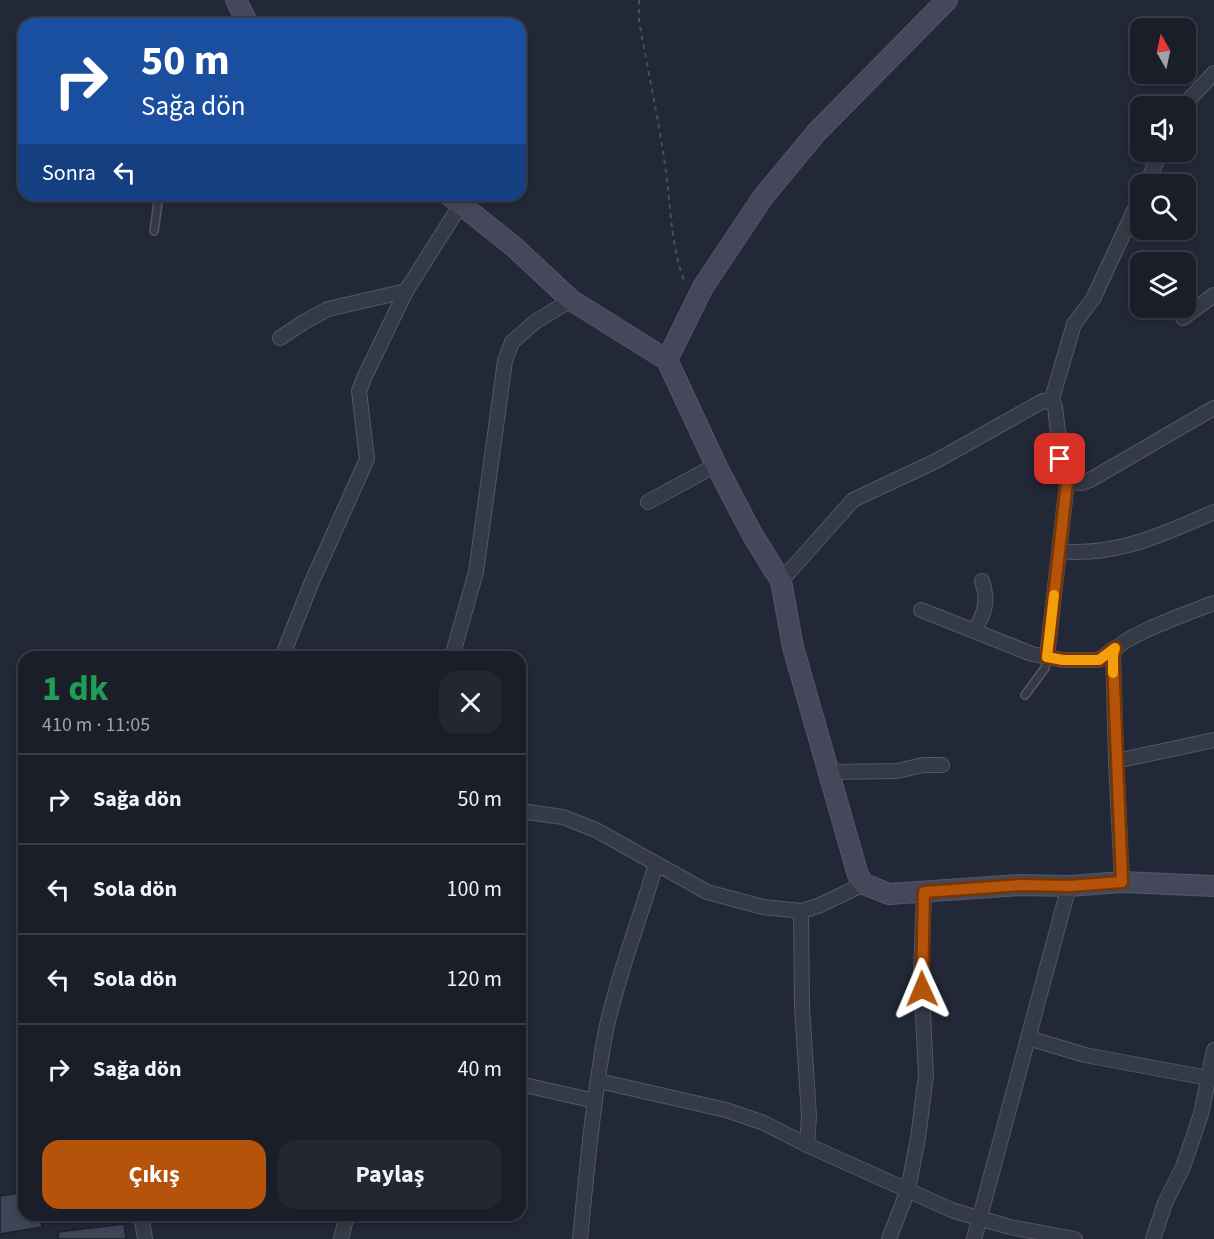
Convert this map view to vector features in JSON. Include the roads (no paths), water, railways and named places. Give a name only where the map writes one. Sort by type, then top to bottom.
[{"type":"street","points":[[236,0],[245,18]]},
{"type":"street","points":[[667,360],[703,287],[764,197],[816,133],[947,0]]},
{"type":"street","points":[[1193,96],[1214,73]]},
{"type":"street","points":[[284,651],[311,584],[367,459],[359,392],[365,376],[406,291],[454,201]]},
{"type":"street","points":[[456,201],[513,246],[571,300],[667,360],[716,465],[752,534],[781,581],[793,647],[858,875],[864,884],[889,894],[1020,885],[1069,886],[1122,882],[1214,886]]},
{"type":"street","points":[[1051,402],[1074,324],[1093,299],[1130,219]]},
{"type":"street","points":[[280,338],[328,309],[406,291]]},
{"type":"street","points":[[1196,309],[1214,295]]},
{"type":"street","points":[[454,651],[476,572],[505,361],[512,342],[535,322],[571,300]]},
{"type":"street","points":[[781,581],[853,500],[936,461],[1043,401],[1051,402],[1055,406],[1060,459],[1067,482],[1047,657]]},
{"type":"street","points":[[1067,482],[1082,483],[1090,480],[1214,408]]},
{"type":"street","points":[[648,502],[716,465]]},
{"type":"street","points":[[1059,551],[1092,552],[1130,546],[1214,512]]},
{"type":"street","points":[[974,631],[987,605],[987,594],[982,581]]},
{"type":"street","points":[[921,610],[1032,654],[1063,660],[1099,660],[1129,638],[1214,603]]},
{"type":"street","points":[[1115,648],[1113,659],[1116,761],[1122,882]]},
{"type":"street","points":[[1116,761],[1214,740]]},
{"type":"street","points":[[829,772],[890,771],[923,765],[942,765]]},
{"type":"street","points":[[526,812],[563,817],[596,830],[707,892],[763,908],[801,911],[818,906],[864,884]]},
{"type":"street","points":[[580,1239],[595,1101],[606,1030],[621,971],[657,864]]},
{"type":"street","points":[[974,1239],[1069,886]]},
{"type":"street","points":[[889,1239],[908,1190],[918,1138],[926,1075],[921,971],[924,892]]},
{"type":"street","points":[[801,911],[802,1007],[809,1116],[807,1144]]},
{"type":"street","points":[[1028,1038],[1084,1055],[1208,1078]]},
{"type":"street","points":[[1153,1239],[1165,1203],[1187,1156],[1201,1114],[1214,1050]]},
{"type":"street","points":[[598,1081],[726,1110],[764,1123],[954,1211],[1010,1227],[1075,1239]]},
{"type":"street","points":[[526,1085],[595,1101]]},
{"type":"street","points":[[142,1221],[145,1239]]},
{"type":"street","points":[[340,1239],[345,1221]]},
{"type":"lane","points":[[154,231],[158,201]]},
{"type":"lane","points":[[1025,695],[1045,668],[1047,657]]}]
